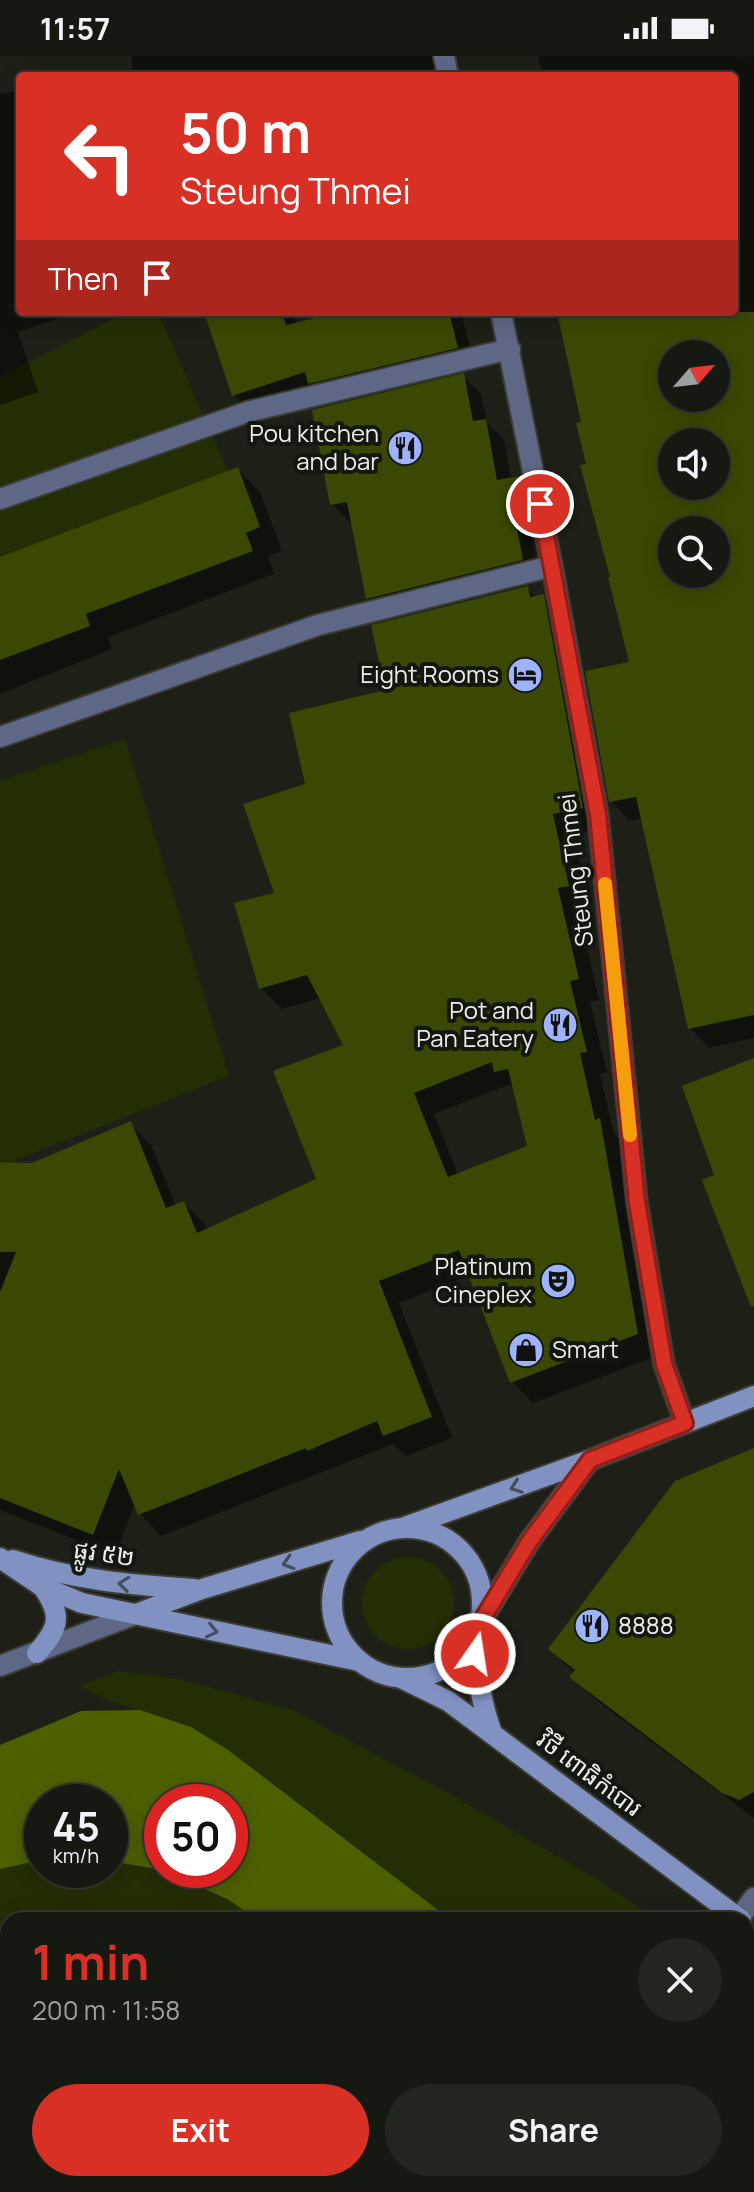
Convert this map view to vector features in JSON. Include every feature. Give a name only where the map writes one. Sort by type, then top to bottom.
[{"type":"main road","points":[[136,1614],[202,1589],[363,1540],[387,1529],[405,1527],[754,1396]]},
{"type":"main road","points":[[363,1540],[347,1557],[336,1577],[331,1599],[334,1622],[344,1644],[359,1661],[379,1673],[401,1678],[424,1677],[444,1669],[462,1655],[529,1542],[590,1460]]},
{"type":"main road","points":[[405,1527],[436,1533],[459,1548],[475,1569],[482,1596],[477,1630],[481,1704],[492,1733]]},
{"type":"main road","name":"ផ្លូវ ៥២","points":[[0,1557],[48,1572],[85,1579],[127,1585],[202,1589]]},
{"type":"main road","name":"ផ្លូវ ៥២","points":[[0,1557],[43,1587],[82,1603],[359,1661]]},
{"type":"main road","points":[[37,1653],[54,1633],[56,1623],[53,1601],[43,1587]]},
{"type":"main road","name":"វិថី ពោធិកំបោរ","points":[[401,1678],[448,1701],[730,1912]]},
{"type":"street","name":"Steung Thmei","points":[[502,316],[598,815],[637,1202],[664,1364],[685,1423]]},
{"type":"street","points":[[0,499],[247,412],[510,349]]},
{"type":"street","points":[[0,737],[318,625],[552,566]]},
{"type":"street","points":[[0,1666],[136,1614]]},
{"type":"shaded area","points":[[119,316],[160,316],[231,479],[0,595],[0,377]]},
{"type":"shaded area","points":[[125,739],[229,1076],[10,1162],[0,1160],[0,781]]},
{"type":"shaded area","points":[[408,1557],[426,1560],[441,1570],[451,1585],[454,1603],[451,1621],[441,1636],[426,1646],[408,1649],[390,1646],[375,1636],[365,1621],[362,1603],[365,1585],[375,1570],[390,1560]]},
{"type":"shaded area","points":[[119,1671],[183,1680],[292,1710],[448,1793],[595,1878],[645,1912],[440,1912],[191,1727],[113,1702],[79,1686]]},
{"type":"shaded area","points":[[140,1710],[191,1727],[228,1750],[441,1912],[246,1912],[203,1888],[248,1888],[248,1784],[144,1784],[144,1867],[128,1864],[128,1784],[24,1784],[24,1864],[0,1869],[0,1745],[81,1711]]},
{"type":"shaded area","points":[[24,1864],[24,1888],[128,1888],[128,1864],[144,1867],[144,1888],[202,1888],[229,1900],[246,1912],[0,1912],[0,1869]]},
{"type":"building","points":[[738,312],[754,312],[754,1015],[688,1029],[636,797],[609,802],[585,671],[629,662],[580,465],[586,464],[576,423],[581,422],[558,316],[738,316]]},
{"type":"building","points":[[205,316],[283,316],[286,325],[324,316],[450,316],[458,348],[308,384],[305,372],[232,396]]},
{"type":"building","points":[[464,373],[473,421],[486,419],[497,480],[521,476],[527,509],[514,512],[523,560],[366,599],[347,502],[330,505],[312,410]]},
{"type":"building","points":[[238,467],[260,527],[246,533],[253,551],[86,614],[90,626],[0,660],[0,557]]},
{"type":"building","points":[[528,586],[530,597],[544,594],[583,808],[553,814],[569,886],[558,888],[579,979],[570,981],[587,1052],[580,1053],[595,1120],[600,1118],[638,1334],[510,1383],[459,1250],[379,1281],[432,1417],[383,1436],[377,1421],[138,1515],[119,1469],[93,1535],[0,1498],[0,1292],[16,1252],[0,1252],[0,1162],[32,1163],[131,1121],[166,1208],[184,1201],[197,1233],[316,1179],[273,1071],[343,1045],[307,975],[259,989],[234,903],[274,893],[243,804],[305,784],[289,713],[385,690],[371,625]],"holes":[[[492,1062],[494,1072],[508,1069],[527,1146],[448,1177],[414,1093]]]},
{"type":"building","points":[[754,1058],[754,1306],[751,1307],[702,1180],[714,1175],[682,1086]]},
{"type":"building","points":[[754,1448],[754,1792],[739,1800],[722,1793],[569,1677],[575,1670],[548,1649],[675,1481]]},
{"type":"slow traffic","points":[[605,884],[630,1135]]},
{"type":"place","name":"Pou kitchen and bar","points":[[405,448]]},
{"type":"place","name":"Eight Rooms","points":[[525,675]]},
{"type":"place","name":"Pot and Pan Eatery","points":[[560,1025]]},
{"type":"place","name":"Platinum Cineplex","points":[[558,1281]]},
{"type":"place","name":"Smart","points":[[526,1350]]},
{"type":"place","name":"8888","points":[[592,1626]]},
{"type":"route","points":[[475,1654],[475,1636],[480,1623],[529,1542],[590,1460],[685,1423],[664,1364],[637,1202],[598,815],[540,504]]}]
